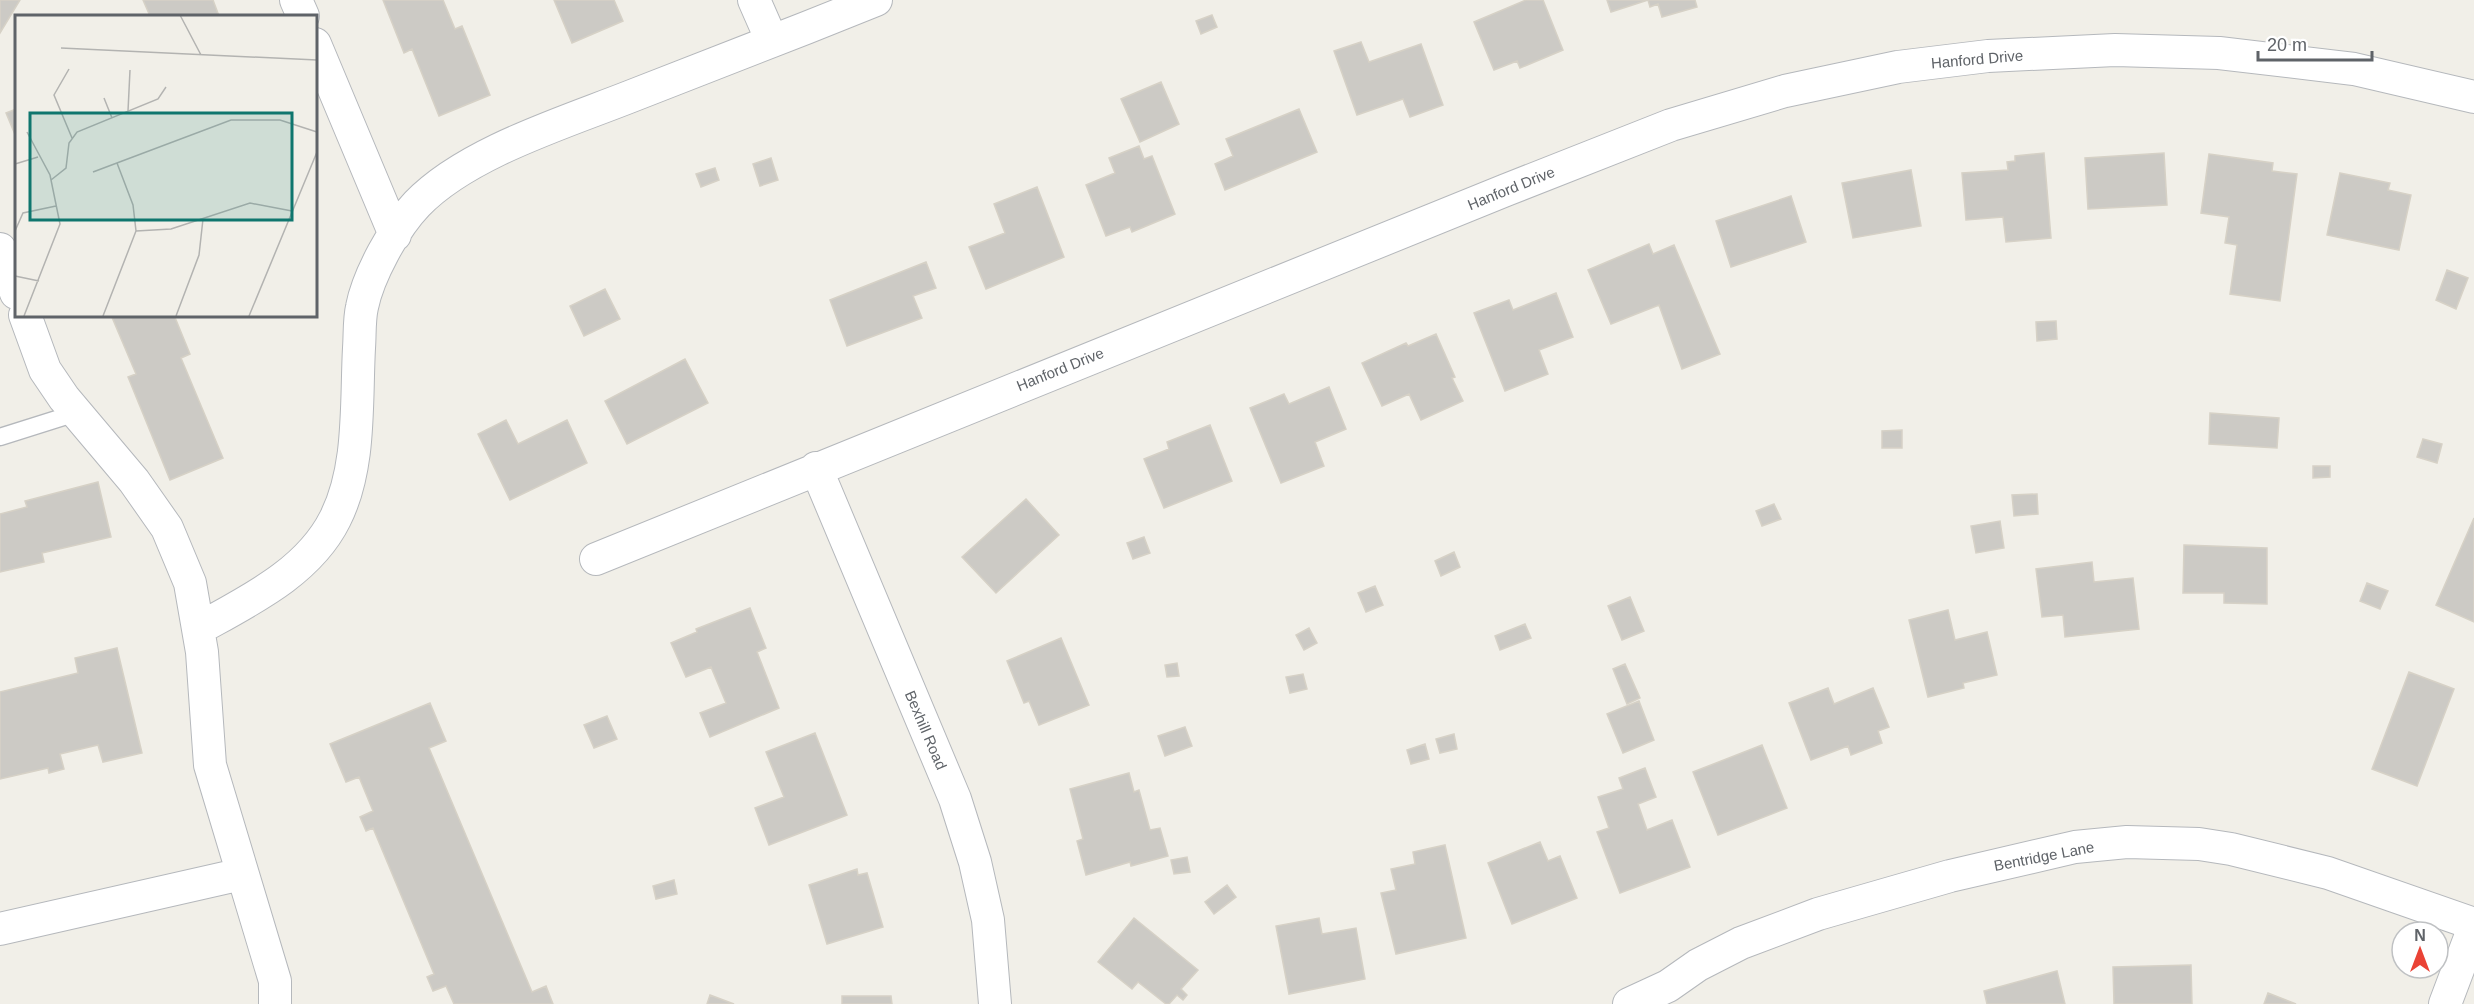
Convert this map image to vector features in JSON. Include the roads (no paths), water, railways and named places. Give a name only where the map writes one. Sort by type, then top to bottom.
[{"type":"street","points":[[296,0],[303,15]]},
{"type":"street","points":[[754,0],[772,41]]},
{"type":"street","points":[[198,629],[261,593],[293,571],[316,546],[335,519],[346,490],[353,456],[361,308],[370,279],[395,235],[416,205],[446,180],[507,145],[876,0]]},
{"type":"street","points":[[316,46],[395,235]]},
{"type":"street","name":"Hanford Drive","points":[[596,559],[816,468],[1671,125],[1785,91],[1898,67],[1988,56],[2115,50],[2219,53],[2354,69],[2474,97]]},
{"type":"street","points":[[0,249],[15,290]]},
{"type":"street","points":[[25,316],[45,370],[76,413],[134,481],[167,528],[190,583],[202,651],[210,765],[275,981],[274,1004]]},
{"type":"street","name":"Bexhill Road","points":[[816,468],[955,799],[975,862],[988,920],[995,1004]]},
{"type":"street","name":"Bentridge Lane","points":[[1631,1004],[1668,986],[1698,965],[1741,943],[1818,914],[1950,876],[2064,850],[2127,842],[2199,844],[2231,849],[2328,873],[2474,926]]},
{"type":"street","points":[[0,929],[242,874]]},
{"type":"street","points":[[2445,1004],[2474,926]]},
{"type":"lane","points":[[0,436],[76,413]]}]
